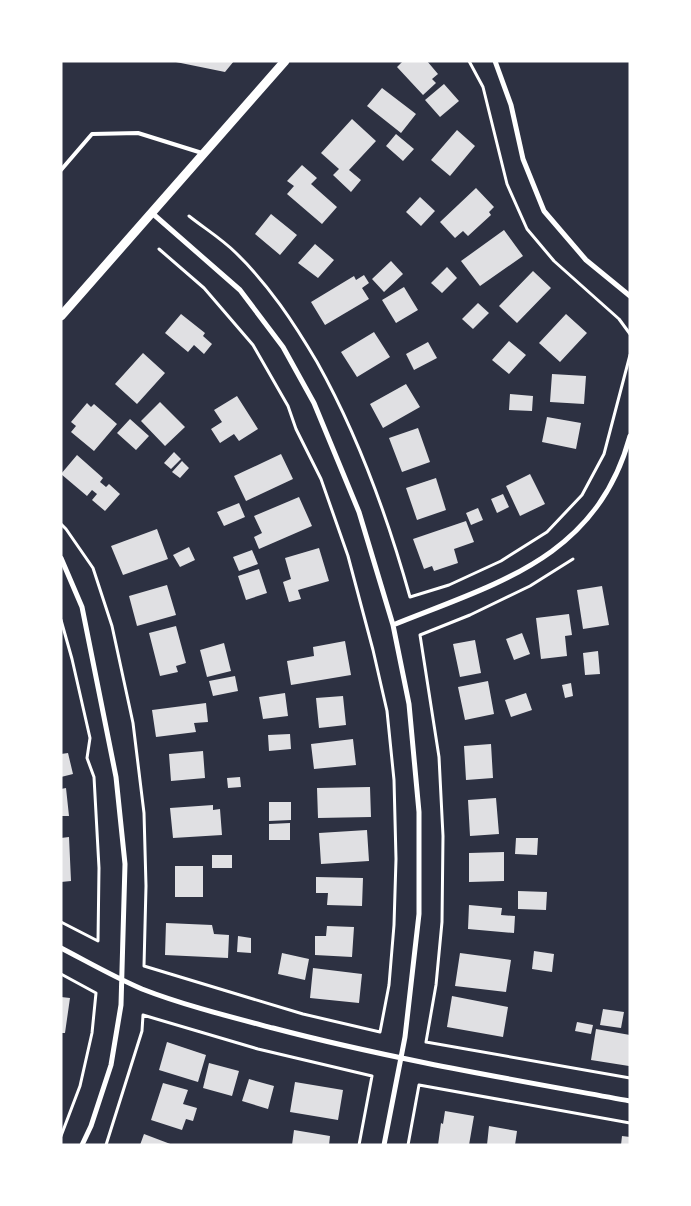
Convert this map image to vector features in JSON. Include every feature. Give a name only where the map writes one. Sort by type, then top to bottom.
[{"type":"street","points":[[61,316],[286,61]]},
{"type":"street","points":[[495,61],[511,105],[523,159],[544,211],[586,260],[630,296]]},
{"type":"street","points":[[152,213],[240,290],[283,347],[314,402],[359,512],[393,625],[410,704],[419,812],[419,914],[400,1058],[384,1145]]},
{"type":"street","points":[[393,625],[495,583],[530,566],[555,550],[577,531],[596,509],[613,482],[630,436]]},
{"type":"street","points":[[61,558],[82,607],[116,777],[125,864],[121,1005],[110,1065],[91,1126],[82,1145]]},
{"type":"street","points":[[61,948],[144,990],[227,1016],[311,1038],[400,1058],[630,1101]]},
{"type":"lane","points":[[61,170],[92,134],[138,133],[204,154]]},
{"type":"path","points":[[189,216],[236,253],[276,297],[305,342],[338,400],[376,486],[410,597],[449,585],[501,560],[546,532],[582,495],[604,454],[630,356]]},
{"type":"path","points":[[61,524],[93,568],[112,626],[133,723],[144,813],[146,886],[144,966],[303,1014],[380,1032],[389,985],[394,925],[396,859],[394,780],[387,711],[348,556],[321,479],[296,429],[288,406],[253,345],[204,288],[159,249]]},
{"type":"path","points":[[573,559],[530,586],[470,615],[420,635],[439,757],[443,836],[442,922],[436,985],[426,1042],[630,1078]]},
{"type":"path","points":[[61,620],[90,738],[87,758],[94,776],[99,868],[98,941],[61,922]]},
{"type":"path","points":[[61,974],[96,993],[92,1033],[80,1086],[61,1136]]},
{"type":"path","points":[[106,1145],[142,1031],[143,1015],[258,1049],[372,1076],[360,1145]]},
{"type":"path","points":[[408,1145],[419,1085],[630,1123]]},
{"type":"building","points":[[171,61],[234,61],[225,72]]},
{"type":"building","points":[[403,61],[427,61],[438,74],[432,79],[436,83],[423,95],[397,67]]},
{"type":"building","points":[[444,84],[459,101],[440,117],[425,100]]},
{"type":"building","points":[[382,88],[416,114],[401,133],[367,106]]},
{"type":"building","points":[[352,119],[376,141],[349,170],[361,180],[351,192],[333,175],[339,169],[321,153]]},
{"type":"building","points":[[457,130],[475,146],[450,176],[431,160]]},
{"type":"building","points":[[396,134],[414,149],[403,161],[386,146]]},
{"type":"building","points":[[302,165],[317,178],[311,184],[337,207],[322,224],[287,194],[294,186],[287,181]]},
{"type":"building","points":[[476,188],[494,207],[489,212],[491,215],[468,236],[463,231],[455,238],[440,222]]},
{"type":"building","points":[[420,197],[435,211],[421,226],[406,212]]},
{"type":"building","points":[[271,214],[297,235],[280,255],[255,234]]},
{"type":"building","points":[[504,230],[523,256],[480,286],[461,261]]},
{"type":"building","points":[[315,244],[334,260],[318,278],[298,263]]},
{"type":"building","points":[[391,261],[403,274],[384,292],[372,279]]},
{"type":"building","points":[[447,267],[457,278],[442,293],[431,283]]},
{"type":"building","points":[[533,271],[551,288],[517,323],[499,306]]},
{"type":"building","points":[[364,275],[369,283],[362,288],[369,299],[325,325],[311,302],[354,276],[356,280]]},
{"type":"building","points":[[404,287],[418,310],[396,323],[382,300]]},
{"type":"building","points":[[478,303],[489,313],[473,329],[462,319]]},
{"type":"building","points":[[181,314],[205,333],[203,336],[212,344],[204,354],[194,345],[188,352],[165,333]]},
{"type":"building","points":[[566,314],[587,333],[560,362],[539,343]]},
{"type":"building","points":[[374,332],[390,357],[357,377],[341,352]]},
{"type":"building","points":[[509,341],[526,355],[509,374],[492,360]]},
{"type":"building","points":[[428,342],[437,358],[414,370],[406,354]]},
{"type":"building","points":[[143,353],[165,373],[137,404],[115,384]]},
{"type":"building","points":[[552,374],[586,376],[584,404],[550,402]]},
{"type":"building","points":[[406,384],[420,407],[383,428],[370,404]]},
{"type":"building","points":[[510,394],[533,396],[532,411],[509,410]]},
{"type":"building","points":[[237,396],[258,429],[239,441],[234,434],[220,443],[211,429],[222,422],[214,410]]},
{"type":"building","points":[[160,402],[185,427],[165,446],[141,421]]},
{"type":"building","points":[[87,403],[91,407],[94,404],[117,424],[94,451],[71,432],[76,426],[71,422]]},
{"type":"building","points":[[547,417],[581,423],[576,449],[542,442]]},
{"type":"building","points":[[130,419],[149,436],[136,450],[117,433]]},
{"type":"building","points":[[418,428],[430,462],[402,472],[389,438]]},
{"type":"building","points":[[174,452],[181,459],[171,469],[164,463]]},
{"type":"building","points":[[281,454],[293,479],[246,501],[234,476]]},
{"type":"building","points":[[77,455],[103,478],[100,482],[106,487],[109,484],[120,494],[105,511],[92,500],[97,494],[92,490],[87,496],[61,474]]},
{"type":"building","points":[[182,461],[189,468],[180,478],[172,472]]},
{"type":"building","points":[[530,474],[545,504],[520,516],[506,486]]},
{"type":"building","points":[[436,478],[446,510],[417,520],[406,488]]},
{"type":"building","points":[[503,494],[509,507],[497,513],[491,499]]},
{"type":"building","points":[[299,497],[312,526],[259,549],[254,537],[262,533],[254,516]]},
{"type":"building","points":[[239,503],[245,517],[224,526],[217,512]]},
{"type":"building","points":[[478,508],[483,520],[471,525],[466,513]]},
{"type":"building","points":[[466,521],[474,542],[454,549],[458,563],[434,571],[432,566],[424,569],[413,539]]},
{"type":"building","points":[[157,529],[168,559],[123,575],[111,546]]},
{"type":"building","points":[[189,547],[195,560],[180,567],[173,555]]},
{"type":"building","points":[[319,548],[329,581],[298,590],[301,599],[289,602],[283,582],[291,579],[285,558]]},
{"type":"building","points":[[252,550],[258,564],[239,571],[233,557]]},
{"type":"building","points":[[259,569],[267,593],[246,600],[238,576]]},
{"type":"building","points":[[167,585],[176,615],[137,626],[129,596]]},
{"type":"building","points":[[602,586],[609,625],[583,629],[577,590]]},
{"type":"building","points":[[569,614],[572,635],[565,636],[567,656],[541,659],[536,618]]},
{"type":"building","points":[[176,626],[186,663],[176,666],[178,672],[160,676],[149,633]]},
{"type":"building","points":[[522,633],[530,654],[514,660],[506,639]]},
{"type":"building","points":[[475,640],[481,673],[460,677],[453,644]]},
{"type":"building","points":[[345,641],[351,675],[291,685],[287,661],[314,656],[313,647]]},
{"type":"building","points":[[224,643],[231,671],[207,677],[200,650]]},
{"type":"building","points":[[598,651],[600,674],[585,675],[583,653]]},
{"type":"building","points":[[235,676],[238,691],[213,696],[209,681]]},
{"type":"building","points":[[488,681],[494,714],[465,720],[458,687]]},
{"type":"building","points":[[571,683],[573,696],[565,698],[562,685]]},
{"type":"building","points":[[285,693],[288,716],[263,719],[259,697]]},
{"type":"building","points":[[526,693],[532,710],[511,717],[505,700]]},
{"type":"building","points":[[343,696],[346,725],[319,728],[316,698]]},
{"type":"building","points":[[206,703],[208,722],[194,723],[196,732],[156,737],[152,710]]},
{"type":"building","points":[[290,734],[291,749],[269,751],[268,735]]},
{"type":"building","points":[[353,739],[356,765],[314,769],[311,744]]},
{"type":"building","points":[[491,744],[493,778],[466,780],[464,746]]},
{"type":"building","points":[[203,751],[205,778],[171,781],[169,754]]},
{"type":"building","points":[[68,753],[73,774],[61,777],[61,754]]},
{"type":"building","points":[[240,777],[241,787],[228,788],[227,778]]},
{"type":"building","points":[[370,787],[371,817],[318,818],[317,788]]},
{"type":"building","points":[[66,788],[69,816],[61,816],[61,789]]},
{"type":"building","points":[[496,798],[499,834],[470,836],[468,800]]},
{"type":"building","points":[[269,802],[291,802],[291,820],[269,821]]},
{"type":"building","points":[[213,805],[213,810],[220,809],[222,835],[173,838],[170,808]]},
{"type":"building","points":[[290,823],[290,840],[269,840],[269,824]]},
{"type":"building","points":[[367,830],[369,861],[321,864],[319,833]]},
{"type":"building","points":[[69,837],[71,881],[61,882],[61,838]]},
{"type":"building","points":[[516,838],[538,838],[537,855],[515,854]]},
{"type":"building","points":[[504,852],[504,881],[469,882],[469,853]]},
{"type":"building","points":[[212,855],[232,855],[232,868],[212,868]]},
{"type":"building","points":[[175,866],[203,866],[203,897],[175,897]]},
{"type":"building","points":[[316,877],[363,878],[362,906],[327,905],[328,893],[316,893]]},
{"type":"building","points":[[518,891],[547,892],[546,910],[518,909]]},
{"type":"building","points":[[469,905],[502,908],[501,915],[515,916],[514,933],[468,929]]},
{"type":"building","points":[[166,923],[212,925],[214,934],[229,935],[228,958],[165,955]]},
{"type":"building","points":[[327,926],[354,927],[352,957],[315,955],[315,936],[326,936]]},
{"type":"building","points":[[238,936],[251,938],[251,953],[237,952]]},
{"type":"building","points":[[534,951],[554,954],[552,972],[532,969]]},
{"type":"building","points":[[282,953],[309,959],[305,980],[278,974]]},
{"type":"building","points":[[460,953],[511,960],[506,992],[455,986]]},
{"type":"building","points":[[313,968],[362,974],[359,1003],[310,998]]},
{"type":"building","points":[[452,996],[508,1007],[503,1037],[447,1027]]},
{"type":"building","points":[[61,997],[70,998],[65,1033],[61,1033]]},
{"type":"building","points":[[603,1009],[624,1012],[621,1028],[600,1025]]},
{"type":"building","points":[[577,1022],[593,1025],[591,1034],[575,1031]]},
{"type":"building","points":[[596,1029],[630,1035],[629,1066],[591,1060]]},
{"type":"building","points":[[167,1042],[206,1055],[198,1082],[159,1070]]},
{"type":"building","points":[[209,1063],[239,1071],[232,1096],[203,1088]]},
{"type":"building","points":[[249,1079],[274,1086],[268,1109],[242,1101]]},
{"type":"building","points":[[295,1082],[343,1090],[338,1120],[290,1112]]},
{"type":"building","points":[[163,1083],[188,1090],[183,1104],[197,1108],[193,1121],[186,1119],[182,1130],[151,1120]]},
{"type":"building","points":[[445,1111],[474,1116],[469,1145],[438,1145]]},
{"type":"building","points":[[489,1126],[517,1131],[515,1145],[487,1145]]},
{"type":"building","points":[[294,1130],[330,1136],[329,1145],[292,1145]]},
{"type":"building","points":[[144,1134],[173,1145],[140,1145]]},
{"type":"building","points":[[622,1136],[630,1137],[630,1145],[621,1145]]}]
